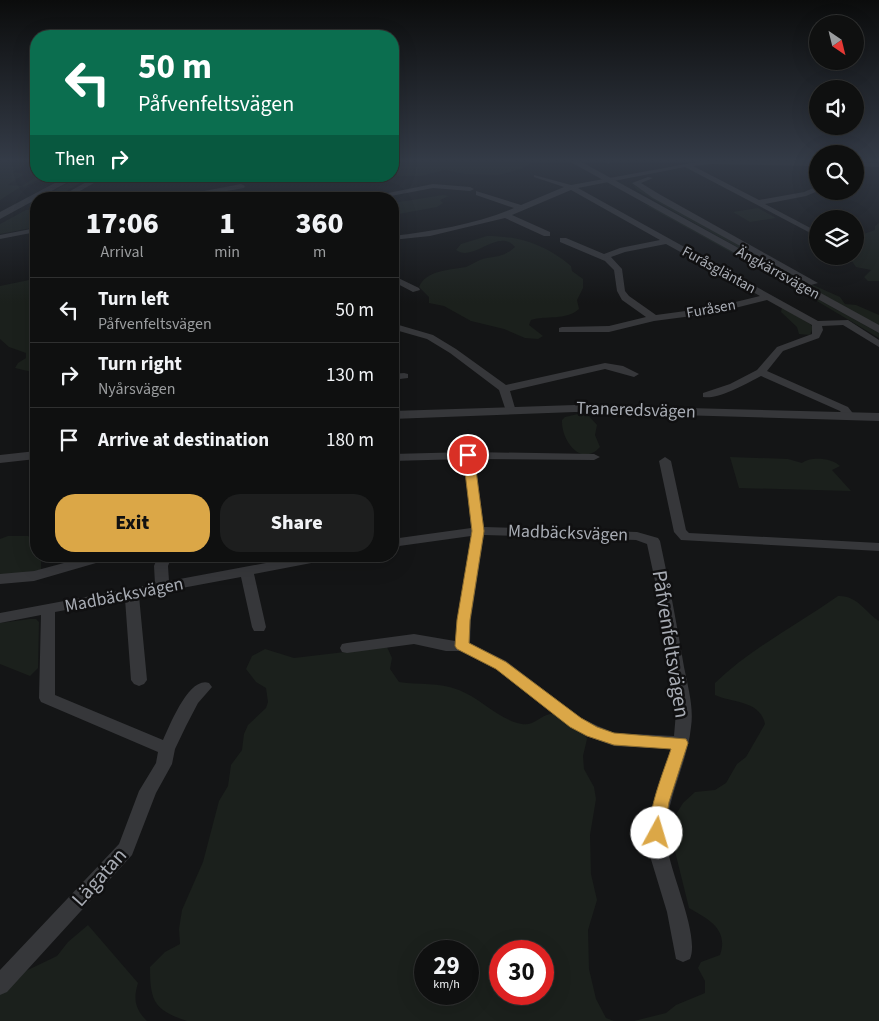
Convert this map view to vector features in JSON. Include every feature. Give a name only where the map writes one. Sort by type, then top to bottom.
[{"type":"street","points":[[0,216],[16,208]]},
{"type":"street","points":[[399,237],[434,233],[506,215],[521,208]]},
{"type":"street","name":"Furåsgläntan","points":[[607,208],[816,324]]},
{"type":"street","name":"Ängkärrsvägen","points":[[657,208],[879,330]]},
{"type":"street","points":[[678,208],[814,284]]},
{"type":"street","points":[[766,208],[809,230]]},
{"type":"street","points":[[506,215],[547,234]]},
{"type":"street","points":[[0,237],[30,231]]},
{"type":"street","points":[[563,240],[605,257],[618,270],[621,291],[625,298],[654,318]]},
{"type":"street","points":[[605,257],[623,250],[667,242]]},
{"type":"street","points":[[399,281],[416,290]]},
{"type":"street","name":"Furåsen","points":[[562,330],[609,329],[654,318],[709,312],[768,297]]},
{"type":"street","points":[[707,395],[734,386],[761,372],[780,349],[816,336],[818,330],[816,324],[845,322],[879,344]]},
{"type":"street","points":[[399,328],[439,342],[504,389],[510,408]]},
{"type":"street","points":[[504,389],[605,366],[619,368],[634,374]]},
{"type":"street","points":[[761,372],[838,406],[847,411],[850,416]]},
{"type":"street","points":[[399,376],[404,376]]},
{"type":"street","name":"Traneredsvägen","points":[[399,416],[510,408],[601,408],[879,417]]},
{"type":"street","points":[[399,458],[468,455],[594,457]]},
{"type":"street","points":[[462,646],[464,620],[478,531],[468,455]]},
{"type":"street","points":[[0,459],[30,456]]},
{"type":"street","points":[[665,461],[680,532],[686,537],[879,547]]},
{"type":"street","name":"Madbäcksvägen","points":[[399,542],[427,536],[478,531],[637,536],[653,542]]},
{"type":"street","name":"Påfvenfeltsvägen","points":[[346,648],[414,639],[446,646],[462,646],[501,665],[575,722],[592,731],[614,739],[680,743],[685,727],[684,705],[660,568],[653,542]]},
{"type":"street","points":[[0,578],[34,576],[85,562]]},
{"type":"street","points":[[162,587],[161,566],[163,562]]},
{"type":"street","name":"Madbäcksvägen","points":[[0,618],[297,562]]},
{"type":"street","points":[[247,572],[259,627]]},
{"type":"street","points":[[132,593],[139,680]]},
{"type":"street","points":[[48,610],[47,698],[167,749]]},
{"type":"street","name":"Lägatan","points":[[0,985],[126,849],[148,791],[164,764],[167,749],[192,699],[204,687]]},
{"type":"street","points":[[680,743],[661,802],[657,844],[658,858],[675,906],[683,952]]},
{"type":"shaded area","points":[[399,208],[433,208],[399,214]]},
{"type":"shaded area","points":[[650,208],[656,209],[879,333],[879,338],[790,285]]},
{"type":"shaded area","points":[[667,208],[674,208],[804,281],[840,297],[845,304],[856,305],[879,315],[879,326]]},
{"type":"shaded area","points":[[758,208],[776,218],[750,222],[733,212]]},
{"type":"shaded area","points":[[26,210],[30,210],[30,228],[0,234],[0,224]]},
{"type":"shaded area","points":[[879,223],[879,281],[868,281],[864,277],[871,270],[856,267],[855,265],[864,265],[864,234],[875,230],[875,226]]},
{"type":"shaded area","points":[[487,236],[499,236],[532,243],[552,252],[571,266],[572,271],[583,279],[583,288],[577,300],[579,309],[568,315],[531,320],[529,325],[543,336],[538,339],[525,338],[504,329],[471,321],[444,306],[429,303],[429,297],[419,287],[427,277],[502,255],[515,247],[508,242],[501,241],[470,252],[463,253],[456,250],[461,244]]},
{"type":"shaded area","points":[[29,280],[30,372],[15,368],[18,363],[26,358],[26,353],[9,347],[0,339],[0,286]]},
{"type":"shaded area","points":[[782,307],[813,327],[810,335],[799,334],[797,327],[781,312]]},
{"type":"shaded area","points":[[578,414],[588,415],[597,425],[595,435],[600,447],[593,453],[579,453],[565,436],[562,420],[565,417]]},
{"type":"shaded area","points":[[730,457],[788,459],[802,463],[810,459],[832,461],[840,466],[832,470],[851,491],[739,488]]},
{"type":"shaded area","points":[[8,536],[30,537],[30,562],[41,562],[41,570],[0,576],[0,539]]},
{"type":"shaded area","points":[[838,596],[845,596],[856,601],[879,621],[879,1021],[634,1021],[666,1013],[676,1005],[705,993],[705,981],[698,968],[701,962],[720,955],[722,938],[719,932],[710,921],[689,908],[672,839],[675,816],[683,803],[695,792],[715,790],[726,783],[737,764],[746,757],[765,724],[762,716],[751,706],[715,695],[715,683],[759,648]]},
{"type":"shaded area","points":[[36,619],[39,622],[38,668],[30,676],[0,664],[0,623]]},
{"type":"shaded area","points":[[387,647],[392,658],[390,669],[399,682],[451,687],[475,698],[505,718],[522,724],[530,724],[546,715],[555,714],[572,722],[582,731],[587,739],[583,756],[584,769],[594,787],[596,799],[590,835],[591,874],[597,900],[588,930],[589,969],[596,999],[606,1018],[614,1021],[187,1021],[167,1013],[156,1003],[151,988],[150,967],[165,952],[180,944],[179,929],[182,910],[203,862],[219,801],[228,786],[231,765],[242,750],[244,734],[248,725],[266,708],[268,702],[266,688],[256,682],[246,669],[252,656],[265,649],[294,658]]},
{"type":"shaded area","points":[[88,925],[138,983],[136,1004],[147,1021],[0,1021],[0,988],[9,979],[57,956],[68,942]]},
{"type":"route","points":[[468,455],[478,531],[464,620],[462,646],[501,665],[529,689],[575,722],[605,737],[680,743],[661,802],[657,833]]}]
